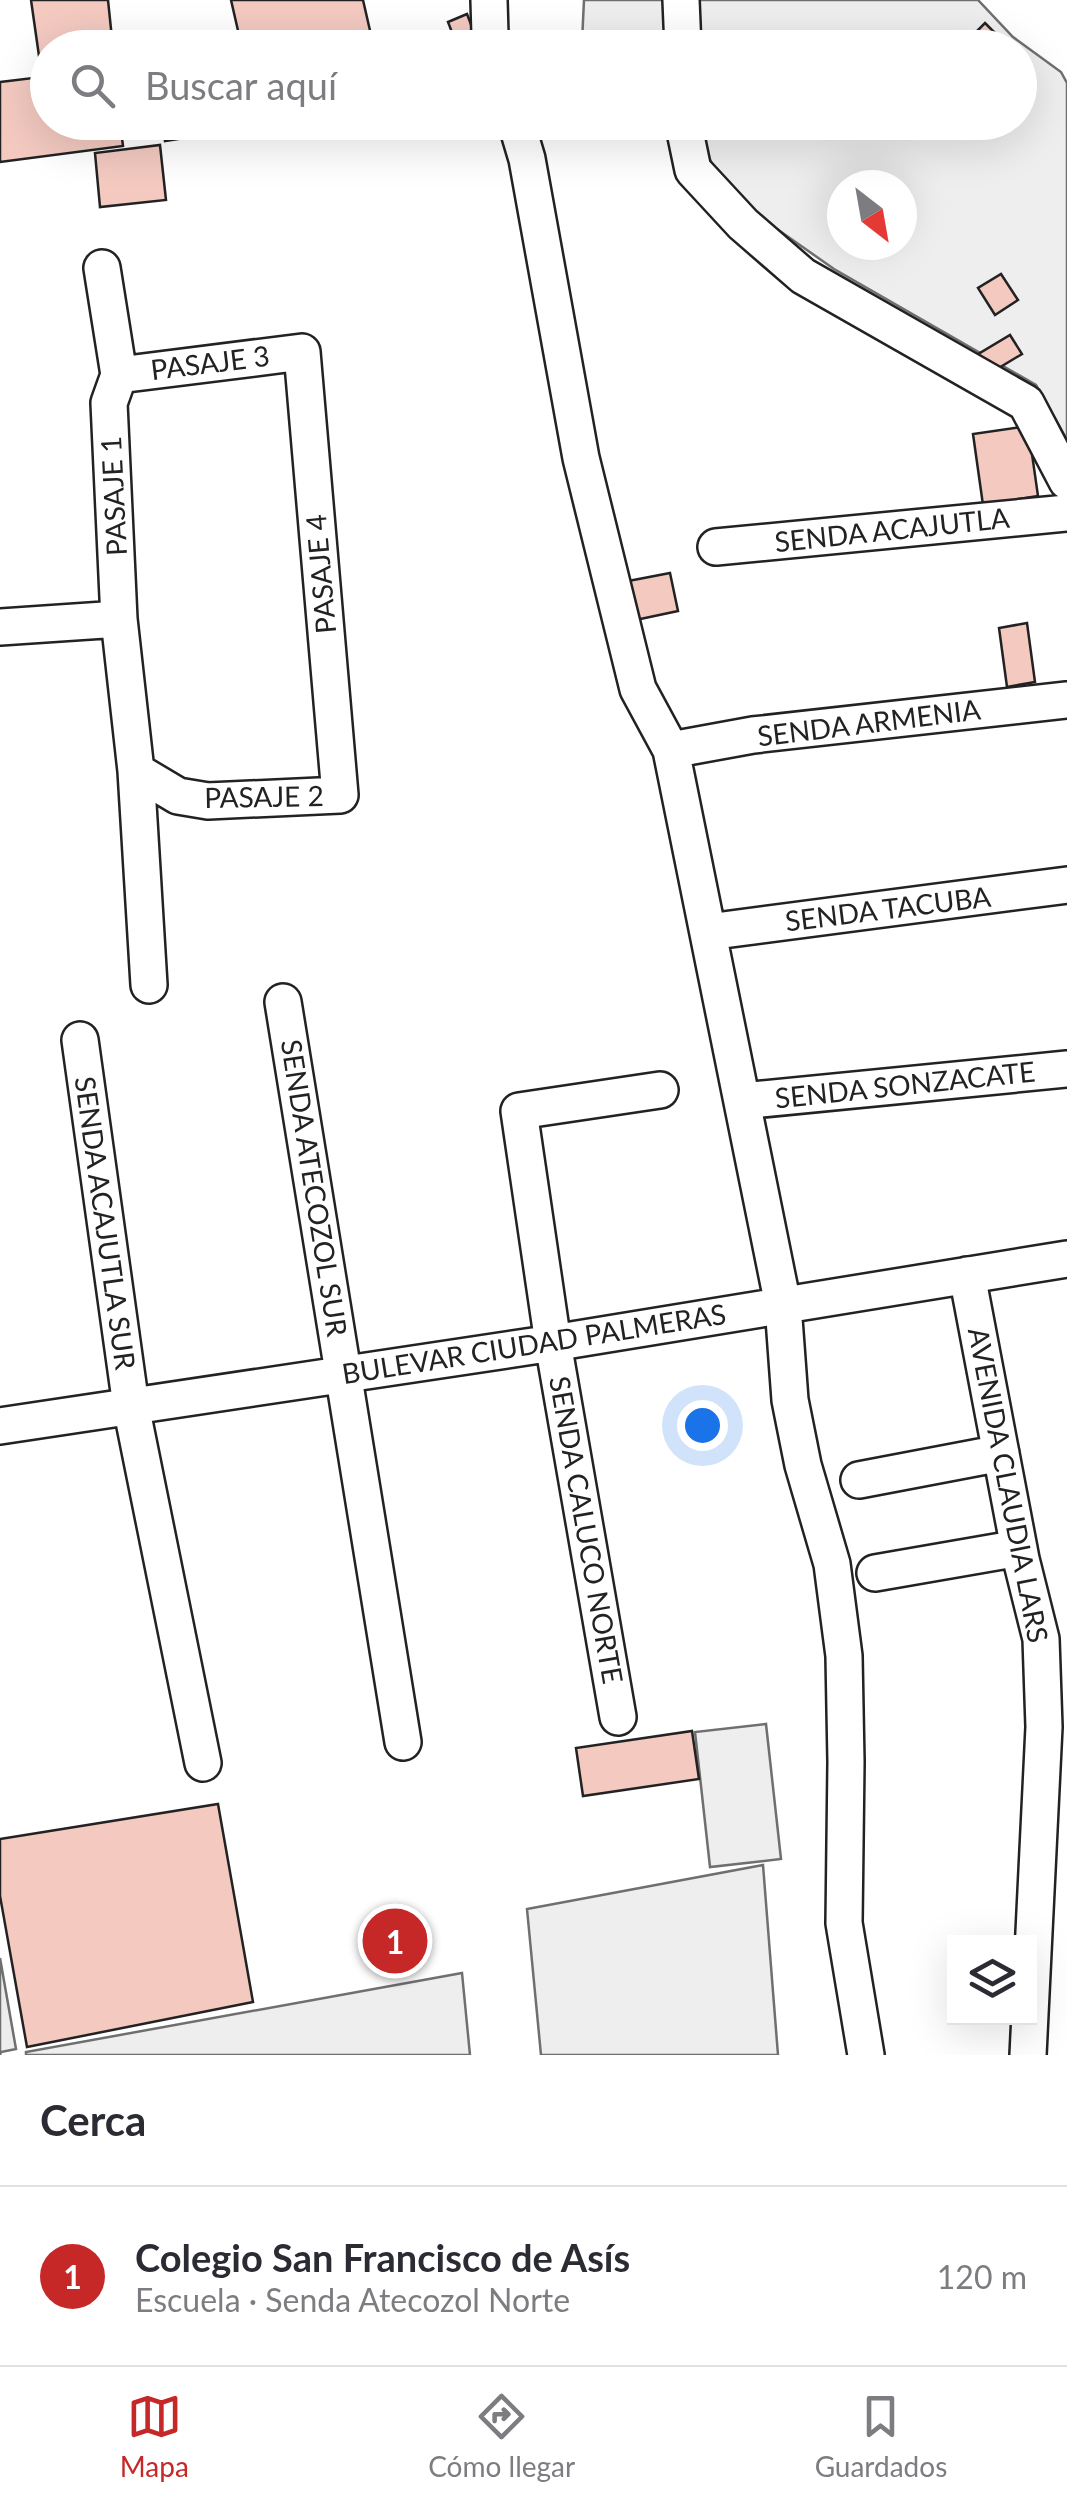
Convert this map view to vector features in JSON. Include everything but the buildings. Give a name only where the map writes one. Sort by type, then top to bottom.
[{"type":"street","points":[[489,0],[490,30]]},
{"type":"street","points":[[681,0],[683,30]]},
{"type":"street","points":[[521,140],[582,458],[624,632],[638,689],[671,750],[783,1306],[790,1400],[802,1465],[832,1564],[844,1656],[844,1923],[866,2055]]},
{"type":"street","points":[[687,140],[693,170],[743,224],[803,276],[1026,403],[1067,481]]},
{"type":"street","name":"PASAJE 1","points":[[102,268],[119,375],[110,403],[119,619],[136,771],[149,985]]},
{"type":"street","name":"PASAJE 3","points":[[119,375],[302,352]]},
{"type":"street","name":"PASAJE 4","points":[[302,352],[340,795]]},
{"type":"street","name":"SENDA ACAJUTLA","points":[[716,547],[1067,513]]},
{"type":"street","points":[[0,627],[119,619]]},
{"type":"street","name":"SENDA ARMENIA","points":[[671,750],[753,736],[1067,700]]},
{"type":"street","name":"PASAJE 2","points":[[136,771],[178,796],[208,801],[340,795]]},
{"type":"street","name":"SENDA TACUBA","points":[[708,932],[1067,885]]},
{"type":"street","name":"SENDA ATECOZOL SUR","points":[[283,1002],[404,1742]]},
{"type":"street","name":"SENDA ACAJUTLA SUR","points":[[80,1040],[130,1406],[203,1764]]},
{"type":"street","name":"SENDA SONZACATE","points":[[742,1101],[1067,1069]]},
{"type":"street","name":"SENDA CALUCO NORTE","points":[[618,1717],[553,1343],[519,1111],[660,1090]]},
{"type":"street","name":"BULEVAR CIUDAD PALMERAS","points":[[0,1426],[553,1343],[1067,1259]]},
{"type":"street","name":"AVENIDA CLAUDIA LARS","points":[[967,1275],[1019,1548],[1042,1640],[1044,1728],[1028,2055]]},
{"type":"street","points":[[859,1480],[1002,1454]]},
{"type":"street","points":[[874,1573],[1019,1548]]},
{"type":"shaded area","points":[[584,0],[978,0],[1006,30],[583,30]]},
{"type":"shaded area","points":[[1037,54],[1061,72],[1067,83],[1067,440],[1036,385],[834,269],[757,215],[720,178],[704,149],[685,140],[1037,140]]},
{"type":"shaded area","points":[[766,1724],[781,1859],[710,1867],[695,1732]]},
{"type":"shaded area","points":[[763,1865],[778,2055],[541,2055],[527,1909]]},
{"type":"shaded area","points":[[0,1958],[16,2049],[0,2055]]},
{"type":"shaded area","points":[[462,1973],[470,2055],[26,2055],[26,2052]]},
{"type":"place","name":"Colegio San Francisco de Asís","points":[[395,1941]]}]
